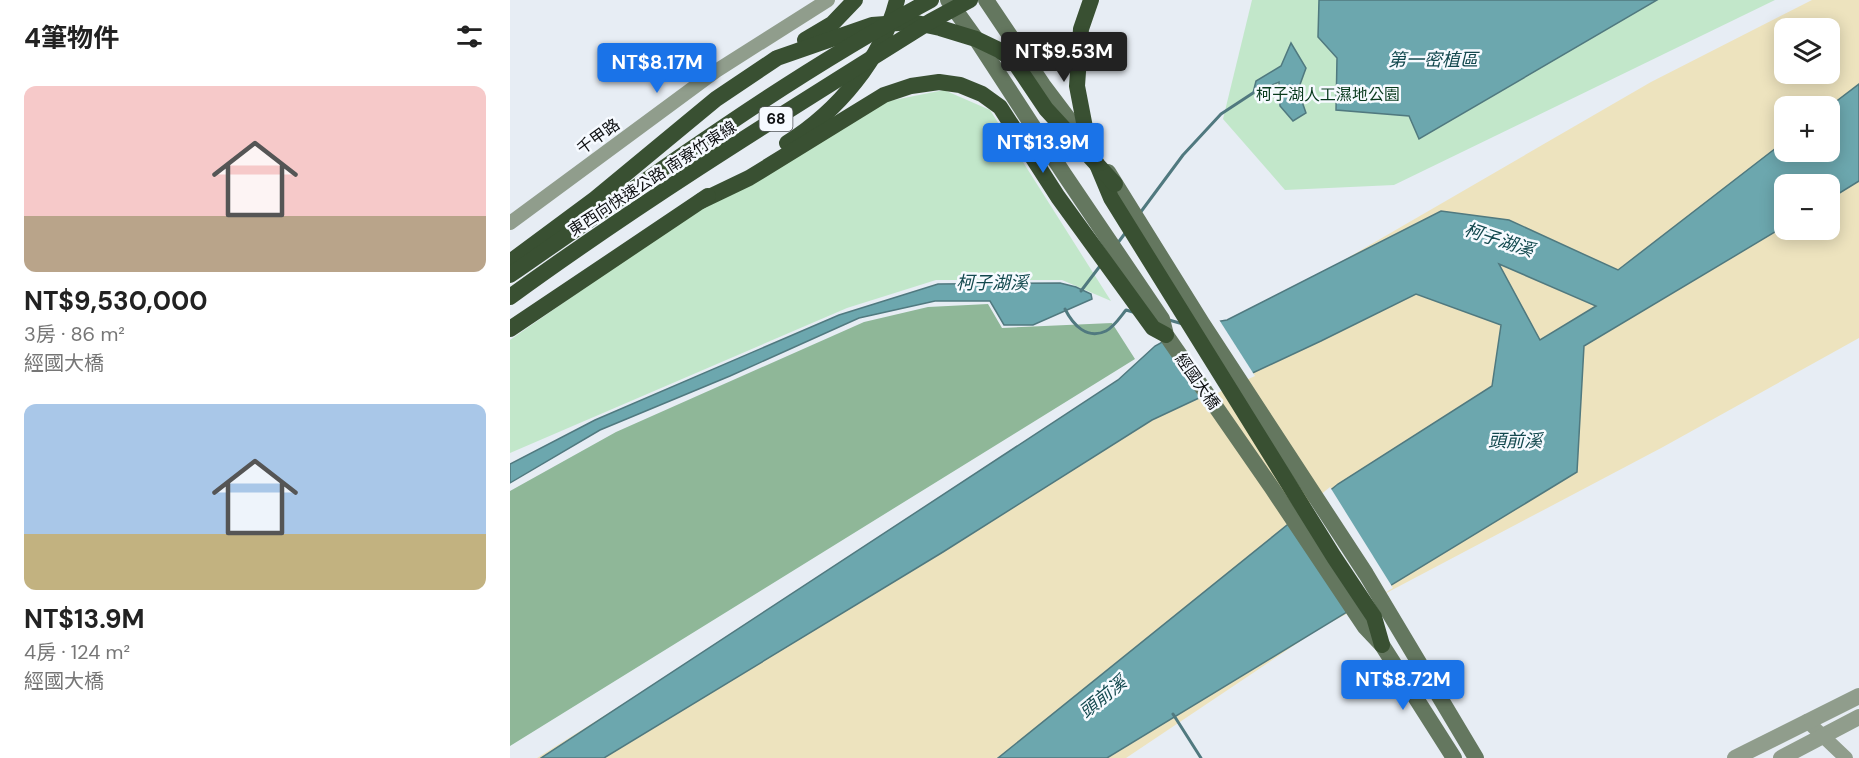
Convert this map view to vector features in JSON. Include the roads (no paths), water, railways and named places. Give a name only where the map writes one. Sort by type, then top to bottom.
[{"type":"highway","points":[[510,262],[595,199],[716,99],[832,24],[855,0]]},
{"type":"highway","points":[[510,329],[765,156],[802,134],[828,112],[850,89],[867,66],[894,15],[897,0]]},
{"type":"highway","name":"東西向快速公路 南寮竹東線","points":[[510,297],[580,236],[774,94],[931,0]]},
{"type":"highway","name":"東西向快速公路 南寮竹東線","points":[[510,275],[654,196],[931,21],[970,0]]},
{"type":"highway","points":[[1091,0],[1081,29],[1077,86],[1088,143],[1111,198],[1334,557],[1374,617],[1382,645]]},
{"type":"highway","points":[[1102,0],[1088,32],[1086,63],[1095,131],[1115,184]]},
{"type":"highway","points":[[777,58],[872,25],[892,23],[912,22],[976,39],[1013,60],[1046,109],[1115,184]]},
{"type":"highway","points":[[701,201],[749,178],[884,95],[911,86],[939,82],[960,85],[982,94],[1000,108],[1058,197],[1153,328],[1166,335]]},
{"type":"main road","name":"經國大橋","points":[[948,0],[1162,319],[1166,335],[1365,627],[1382,645],[1454,758]]},
{"type":"main road","name":"經國大橋","points":[[986,0],[1115,184],[1202,323],[1366,574],[1476,758]]},
{"type":"street","name":"千甲路","points":[[510,223],[716,71],[828,0]]},
{"type":"street","points":[[1736,758],[1859,696]]},
{"type":"street","points":[[1781,758],[1859,717]]},
{"type":"street","points":[[1807,721],[1846,758]]},
{"type":"water","name":"第一密植區","points":[[1319,0],[1657,0],[1419,139],[1409,116],[1336,110],[1337,58],[1318,37]]},
{"type":"water","points":[[1291,43],[1306,68],[1298,90],[1306,113],[1293,121],[1280,106],[1279,82],[1253,93],[1256,81],[1281,66]]},
{"type":"water","name":"頭前溪","points":[[1859,84],[1859,181],[1840,193],[1840,174],[1774,174],[1774,233],[1584,346],[1577,472],[1107,758],[998,758],[1338,484],[1492,386],[1501,325],[1416,294],[1152,420],[943,552],[604,758],[541,758],[1118,380],[1155,346],[1191,326],[1227,320],[1441,211],[1509,220],[1618,270],[1774,149],[1774,162],[1840,162],[1840,98]],"holes":[[[1499,264],[1596,306],[1540,340]]]},
{"type":"water","points":[[1060,283],[1091,294],[1092,299],[1033,325],[1004,325],[990,301],[935,301],[859,318],[730,376],[600,430],[510,483],[510,464],[595,420],[839,315],[938,284]]},
{"type":"waterway","points":[[1140,213],[1183,155],[1221,114],[1253,93]]},
{"type":"waterway","points":[[1117,244],[1126,232]]},
{"type":"waterway","points":[[1081,291],[1100,266]]},
{"type":"waterway","name":"柯子湖溪","points":[[1065,309],[1076,325],[1093,334],[1109,329],[1126,310],[1133,312]]},
{"type":"waterway","name":"柯子湖溪","points":[[1169,320],[1183,324]]},
{"type":"waterway","points":[[1173,714],[1201,758]]},
{"type":"park label","name":"柯子湖人工濕地公園","points":[[1328,94]]}]
